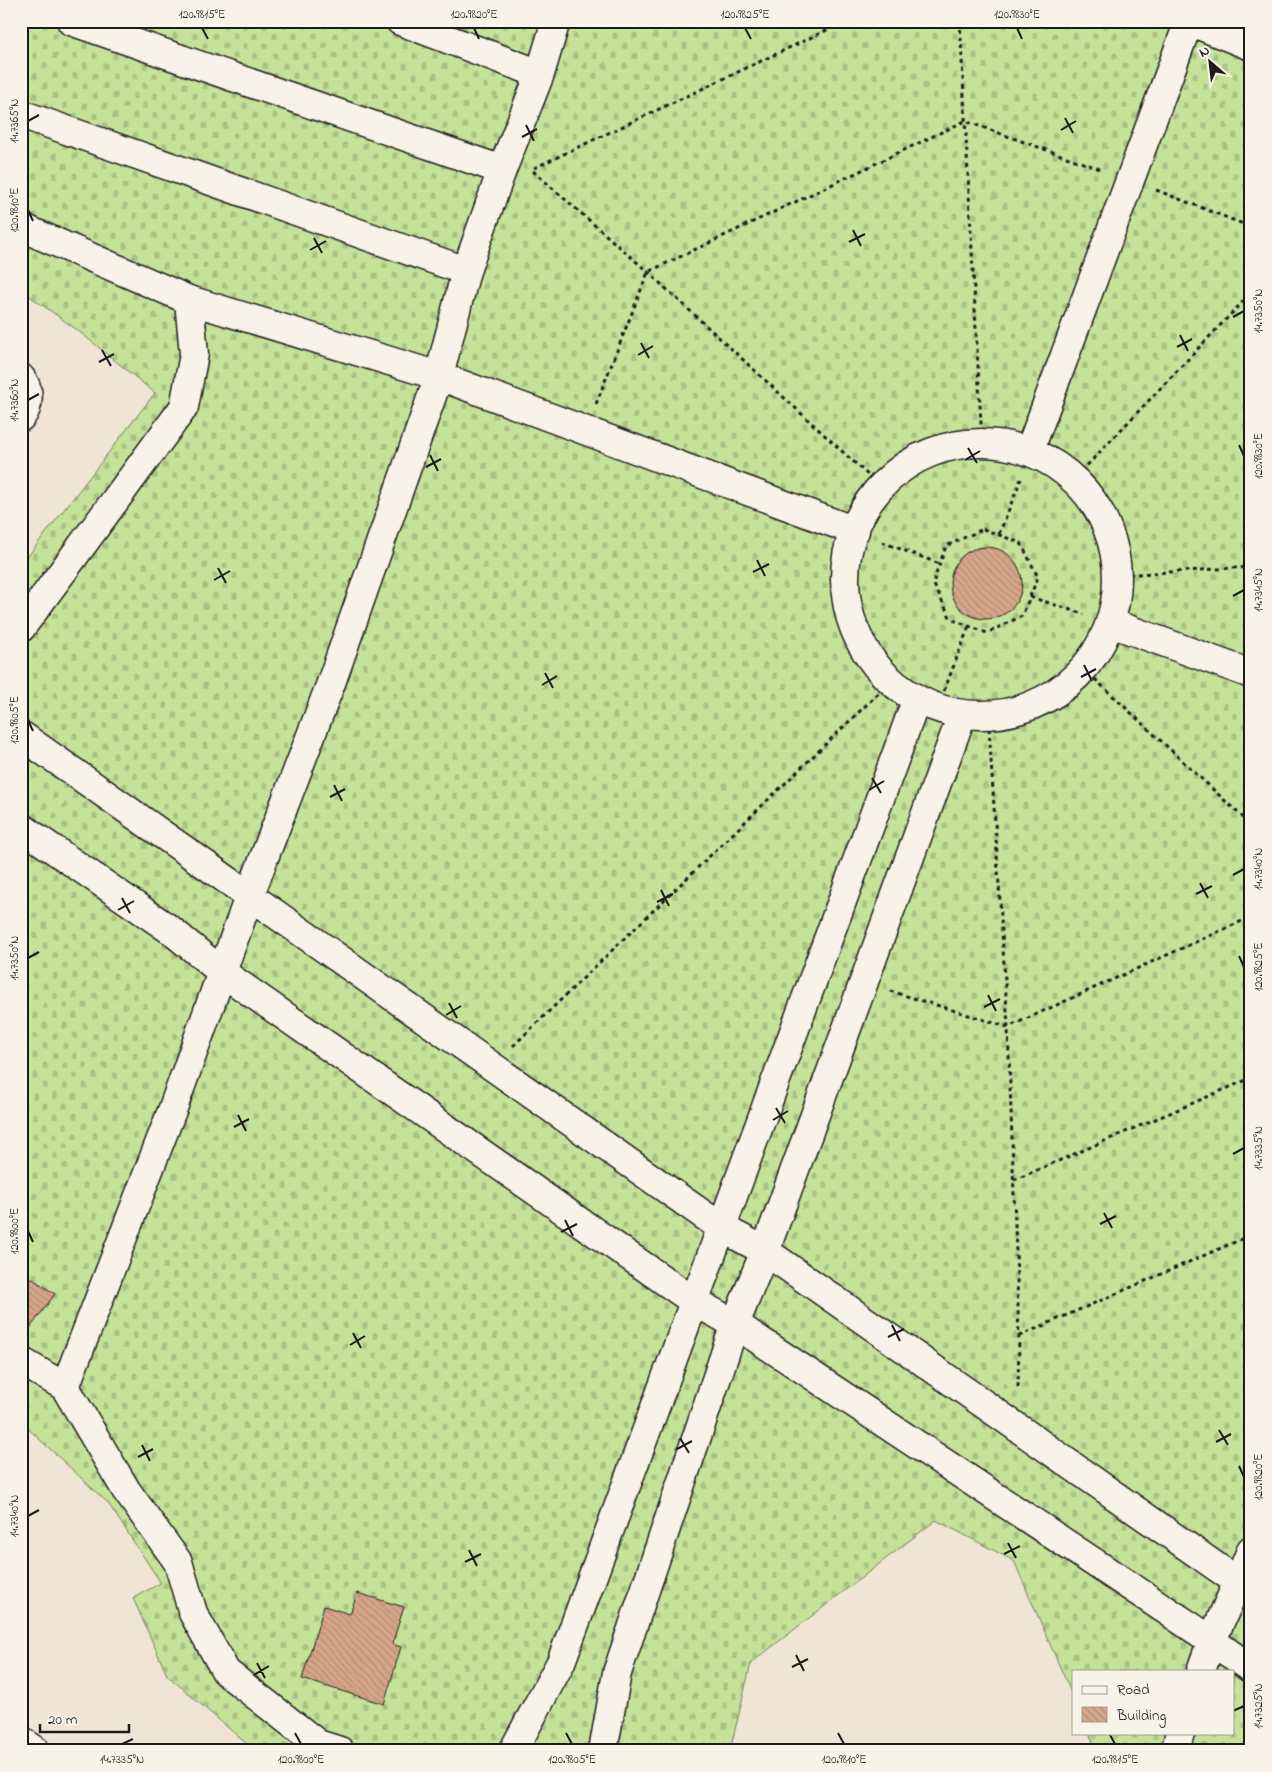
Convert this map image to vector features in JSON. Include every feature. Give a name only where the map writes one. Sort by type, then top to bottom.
[{"type":"street","points":[[71,21],[502,170]]},
{"type":"street","points":[[400,21],[540,74]]},
{"type":"street","points":[[65,1387],[173,1108],[249,897],[331,683],[439,376],[466,271],[502,170],[540,74],[556,21]]},
{"type":"street","points":[[1030,452],[1189,21],[1251,46]]},
{"type":"street","points":[[21,114],[466,271]]},
{"type":"street","points":[[21,227],[189,300],[439,376],[855,531]]},
{"type":"street","points":[[21,628],[184,407],[194,354],[189,300]]},
{"type":"street","points":[[21,378],[28,395],[27,410],[21,417]]},
{"type":"street","points":[[982,443],[1030,452],[1076,477],[1099,512],[1121,575],[1111,623],[1083,668],[1060,690],[988,718],[939,708],[890,682],[860,646],[845,601],[846,554],[863,510],[894,474],[936,450],[982,443]]},
{"type":"street","points":[[1111,623],[1251,674]]},
{"type":"street","points":[[603,1751],[617,1673],[735,1324],[765,1252],[863,983],[939,708]]},
{"type":"street","points":[[513,1751],[561,1662],[722,1228],[939,708]]},
{"type":"street","points":[[21,735],[722,1228],[765,1252],[1245,1587]]},
{"type":"street","points":[[21,827],[172,931],[222,972],[694,1302],[735,1324],[1251,1668]]},
{"type":"street","points":[[26,1367],[65,1387],[126,1490],[178,1562],[193,1613],[226,1672],[324,1748]]},
{"type":"street","points":[[1201,1670],[1211,1640],[1245,1587],[1251,1550]]},
{"type":"street","points":[[1175,1751],[1180,1734]]},
{"type":"street","points":[[21,1740],[36,1751]]},
{"type":"path","points":[[846,21],[531,170],[648,272],[882,488]]},
{"type":"path","points":[[960,21],[982,443]]},
{"type":"path","points":[[586,431],[648,272],[965,122],[1130,180],[1251,227]]},
{"type":"path","points":[[1076,477],[1251,293]]},
{"type":"path","points":[[999,534],[1030,452]]},
{"type":"path","points":[[983,529],[999,534],[1021,543],[1038,577],[1022,616],[987,633],[951,619],[933,583],[946,546],[983,529]]},
{"type":"path","points":[[855,531],[940,564]]},
{"type":"path","points":[[1121,575],[1251,567]]},
{"type":"path","points":[[1030,597],[1111,623]]},
{"type":"path","points":[[939,708],[969,626]]},
{"type":"path","points":[[1083,668],[1251,825]]},
{"type":"path","points":[[494,1066],[890,682]]},
{"type":"path","points":[[988,718],[1008,1027],[1020,1336],[1016,1427]]},
{"type":"path","points":[[863,983],[1008,1027],[1251,917]]},
{"type":"path","points":[[21,1025],[24,1049],[21,1062]]},
{"type":"path","points":[[1014,1180],[1251,1078]]},
{"type":"path","points":[[1020,1336],[1251,1235]]},
{"type":"green space","points":[[21,21],[1251,21],[1251,1751],[1097,1751],[1089,1734],[1234,1734],[1234,1670],[1072,1670],[1072,1695],[1014,1561],[936,1520],[751,1663],[730,1751],[255,1751],[167,1675],[133,1598],[161,1583],[108,1503],[21,1422],[21,565],[155,393],[76,329],[21,290]]},
{"type":"building","points":[[986,547],[1006,553],[1016,563],[1022,583],[1016,603],[1006,613],[986,619],[966,613],[956,603],[950,583],[956,563],[966,553]]},
{"type":"building","points":[[21,1271],[55,1294],[30,1328],[21,1322]]},
{"type":"building","points":[[357,1593],[404,1607],[392,1644],[401,1647],[384,1704],[302,1679],[324,1606],[350,1614]]},
{"type":"building","points":[[654,1744],[688,1751],[652,1751]]}]
